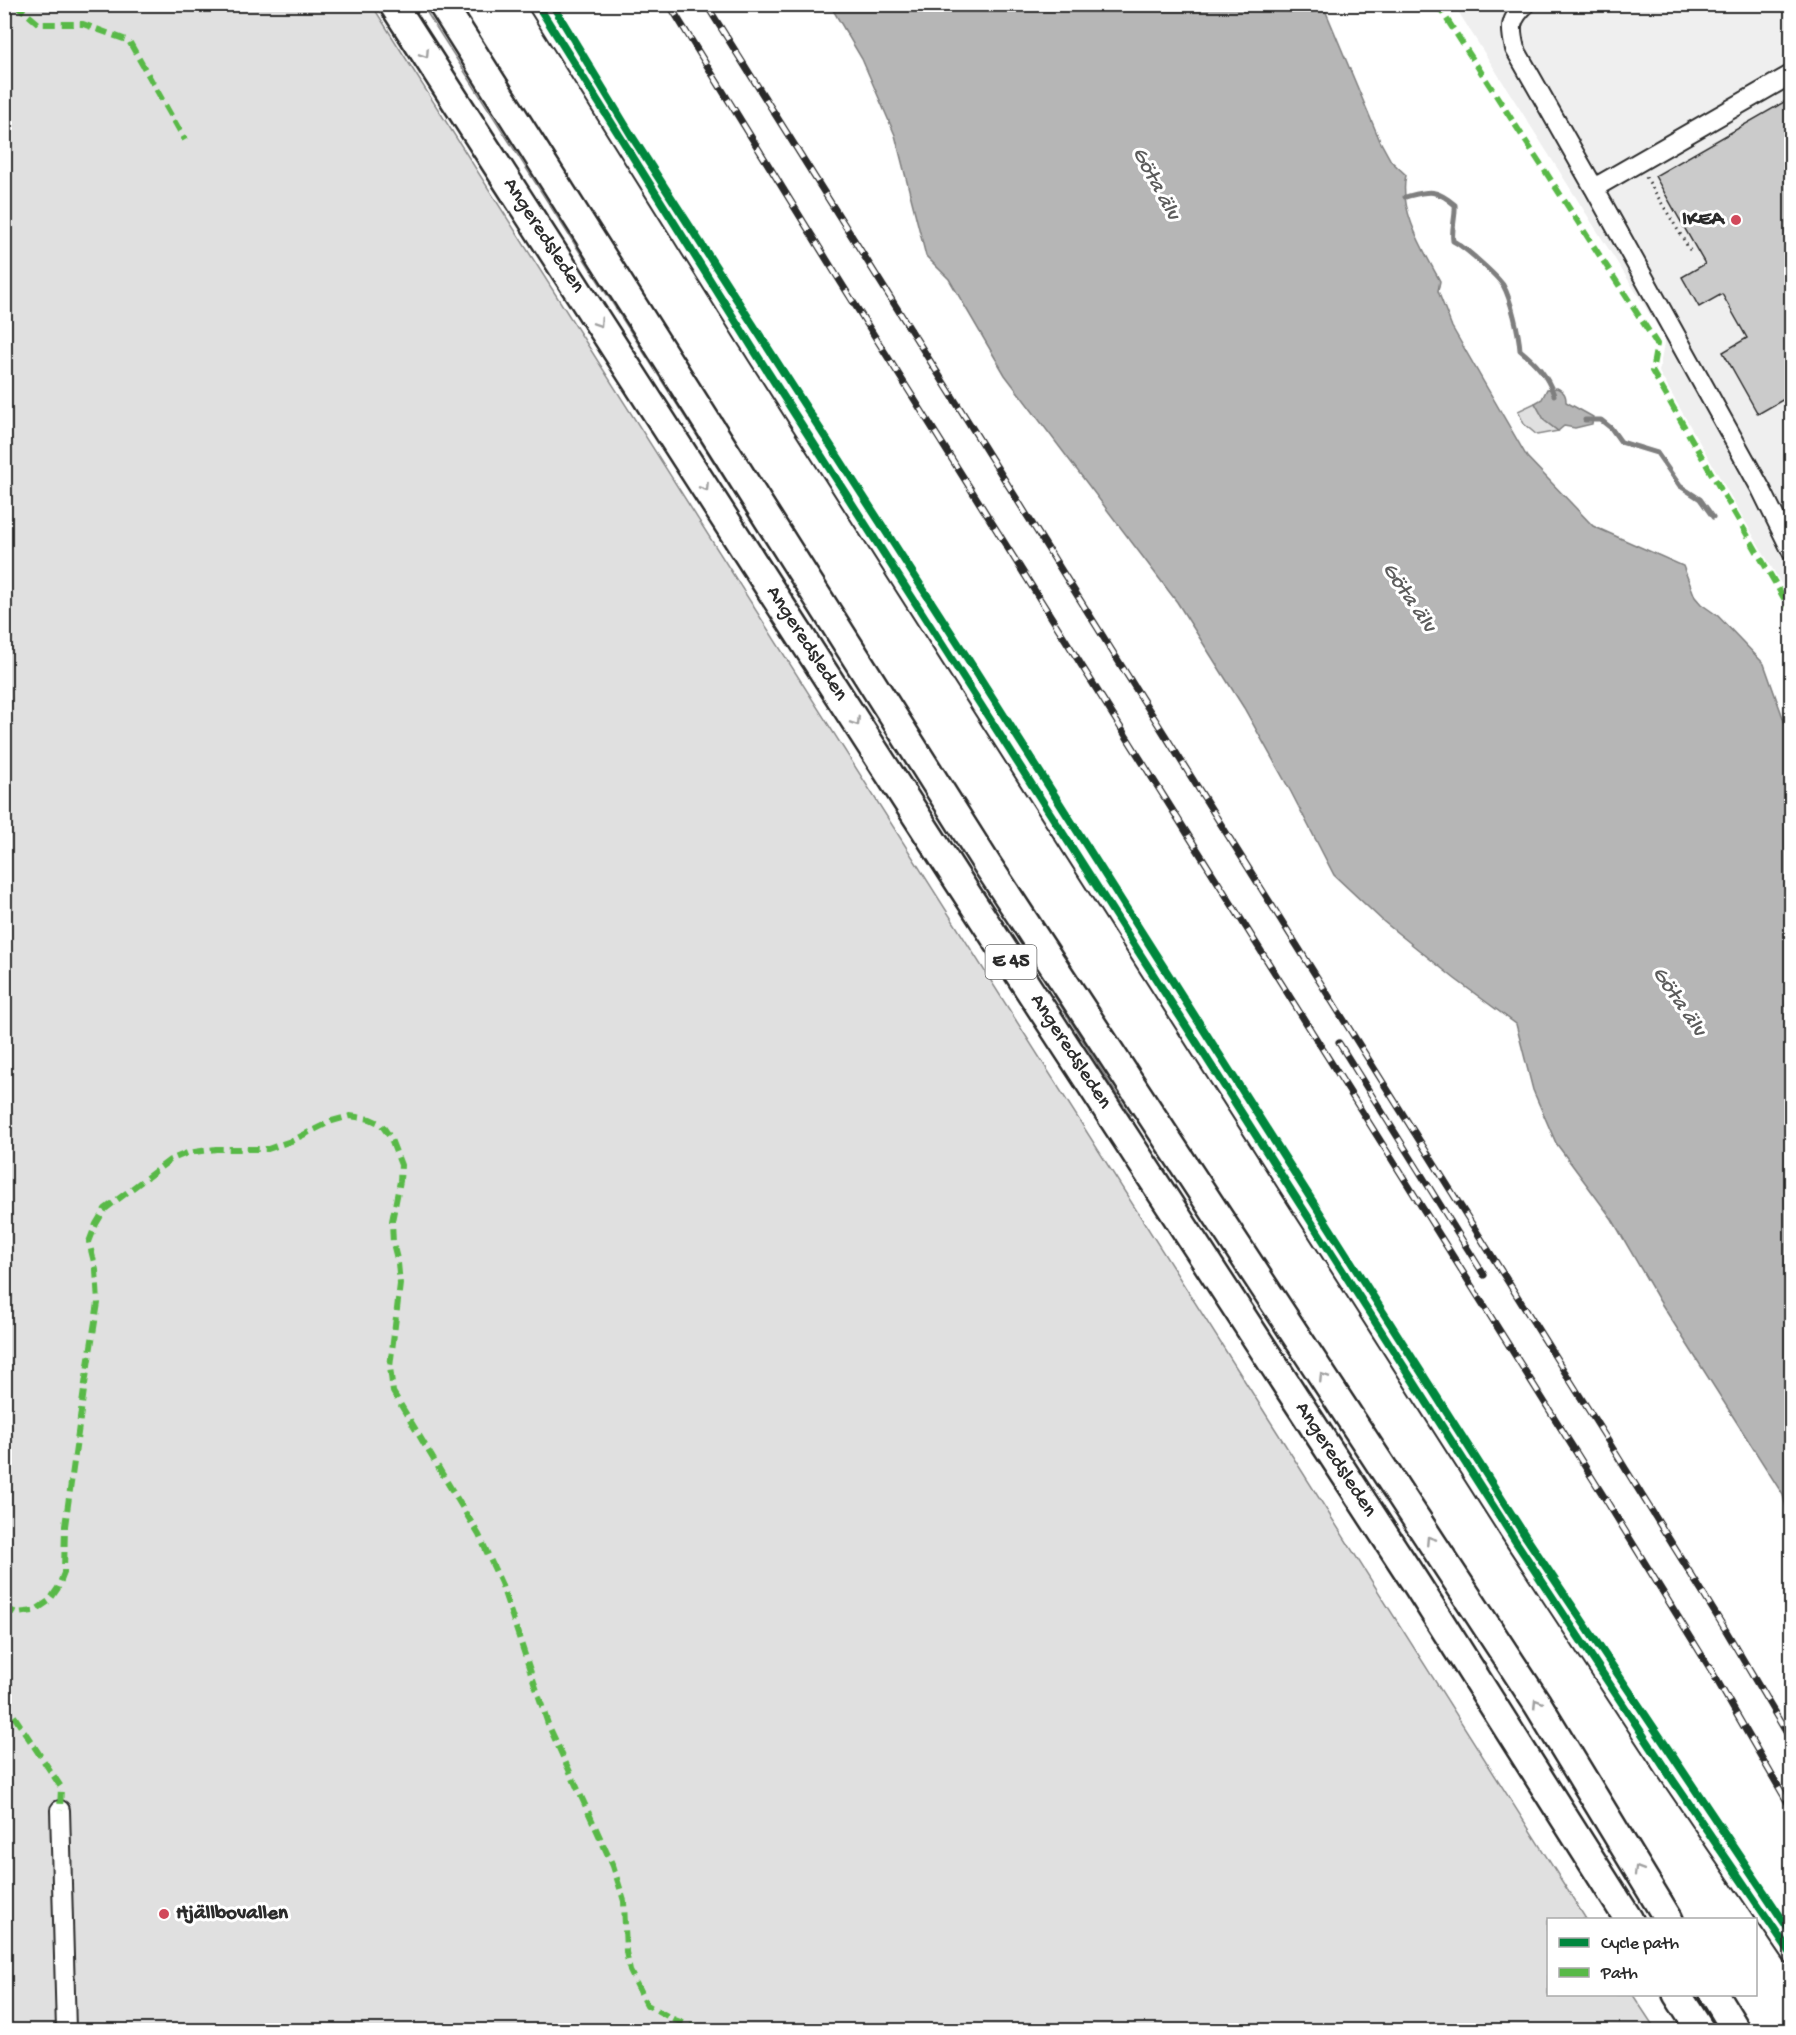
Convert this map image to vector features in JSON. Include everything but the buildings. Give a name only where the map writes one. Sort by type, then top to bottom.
[{"type":"highway","name":"Angeredsleden","points":[[393,4],[959,882],[1417,1585],[1628,1918]]},
{"type":"highway","name":"Angeredsleden","points":[[442,4],[994,876],[1537,1703],[1668,1918]]},
{"type":"highway","points":[[1678,1996],[1700,2031]]},
{"type":"highway","points":[[1715,1996],[1736,2031]]},
{"type":"street","points":[[537,4],[757,355],[1516,1542],[1666,1770],[1791,1954]]},
{"type":"street","points":[[1526,4],[1515,15],[1512,24],[1511,34],[1515,50],[1761,489],[1791,552]]},
{"type":"street","points":[[1594,188],[1791,74]]},
{"type":"street","points":[[60,1810],[66,2031]]},
{"type":"path","points":[[1646,177],[1690,252]]},
{"type":"shaded area","points":[[5,5],[372,5],[1585,1918],[1547,1918],[1547,1996],[1634,1996],[1656,2030],[5,2030]]},
{"type":"shaded area","points":[[422,5],[428,5],[1135,1114],[1130,1115]]},
{"type":"shaded area","points":[[1454,5],[1791,5],[1791,601],[1659,372],[1665,338]]},
{"type":"shaded area","points":[[1535,403],[1545,421],[1558,431],[1537,435],[1524,424],[1518,411]]},
{"type":"water","name":"Göta älv","points":[[830,5],[1323,5],[1380,141],[1391,161],[1406,175],[1406,202],[1409,216],[1420,244],[1440,281],[1438,291],[1452,327],[1527,457],[1593,526],[1683,566],[1695,597],[1718,616],[1764,664],[1792,743],[1791,1527],[1783,1495],[1659,1300],[1612,1219],[1556,1143],[1533,1090],[1516,1024],[1384,922],[1334,875],[1244,708],[1177,602],[1005,375],[949,279],[926,256],[895,135],[862,59]]},
{"type":"water","points":[[1557,388],[1566,397],[1566,402],[1593,417],[1592,424],[1575,428],[1564,426],[1558,431],[1545,421],[1535,403],[1542,399],[1547,389]]},
{"type":"waterway","points":[[1405,197],[1432,192],[1455,205],[1453,241],[1480,262],[1503,285],[1514,317],[1520,350],[1540,370],[1554,395]]},
{"type":"waterway","points":[[1585,420],[1601,420],[1611,428],[1621,442],[1657,453],[1680,486],[1700,499],[1713,517]]},
{"type":"railway","points":[[669,4],[840,281],[1601,1492],[1711,1670],[1792,1810]]},
{"type":"railway","points":[[706,4],[1620,1460],[1792,1742]]},
{"type":"railway","points":[[1339,1043],[1484,1275]]},
{"type":"marked path","points":[[15,4],[39,24],[83,24],[129,41],[185,140]]},
{"type":"marked path","points":[[1437,4],[1657,344],[1652,371],[1792,612]]},
{"type":"marked path","points":[[4,1608],[17,1613],[34,1611],[49,1601],[64,1573],[65,1526],[98,1303],[96,1270],[89,1242],[105,1209],[170,1160],[187,1153],[216,1149],[268,1149],[291,1141],[332,1121],[350,1116],[370,1119],[381,1124],[390,1137],[401,1165],[392,1221],[400,1284],[390,1367],[393,1392],[479,1535],[501,1583],[548,1724],[613,1866],[624,1901],[626,1952],[630,1971],[647,2005],[675,2020],[702,2030]]},
{"type":"marked path","points":[[4,1701],[61,1787],[60,1810]]},
{"type":"cycle path","points":[[537,4],[757,355],[1516,1542],[1666,1770],[1792,1955]]},
{"type":"cycle path","points":[[552,4],[633,138],[966,656],[1526,1537],[1792,1934]]},
{"type":"place","name":"IKEA","points":[[1736,220]]},
{"type":"place","name":"Hjällbovallen","points":[[164,1914]]}]
